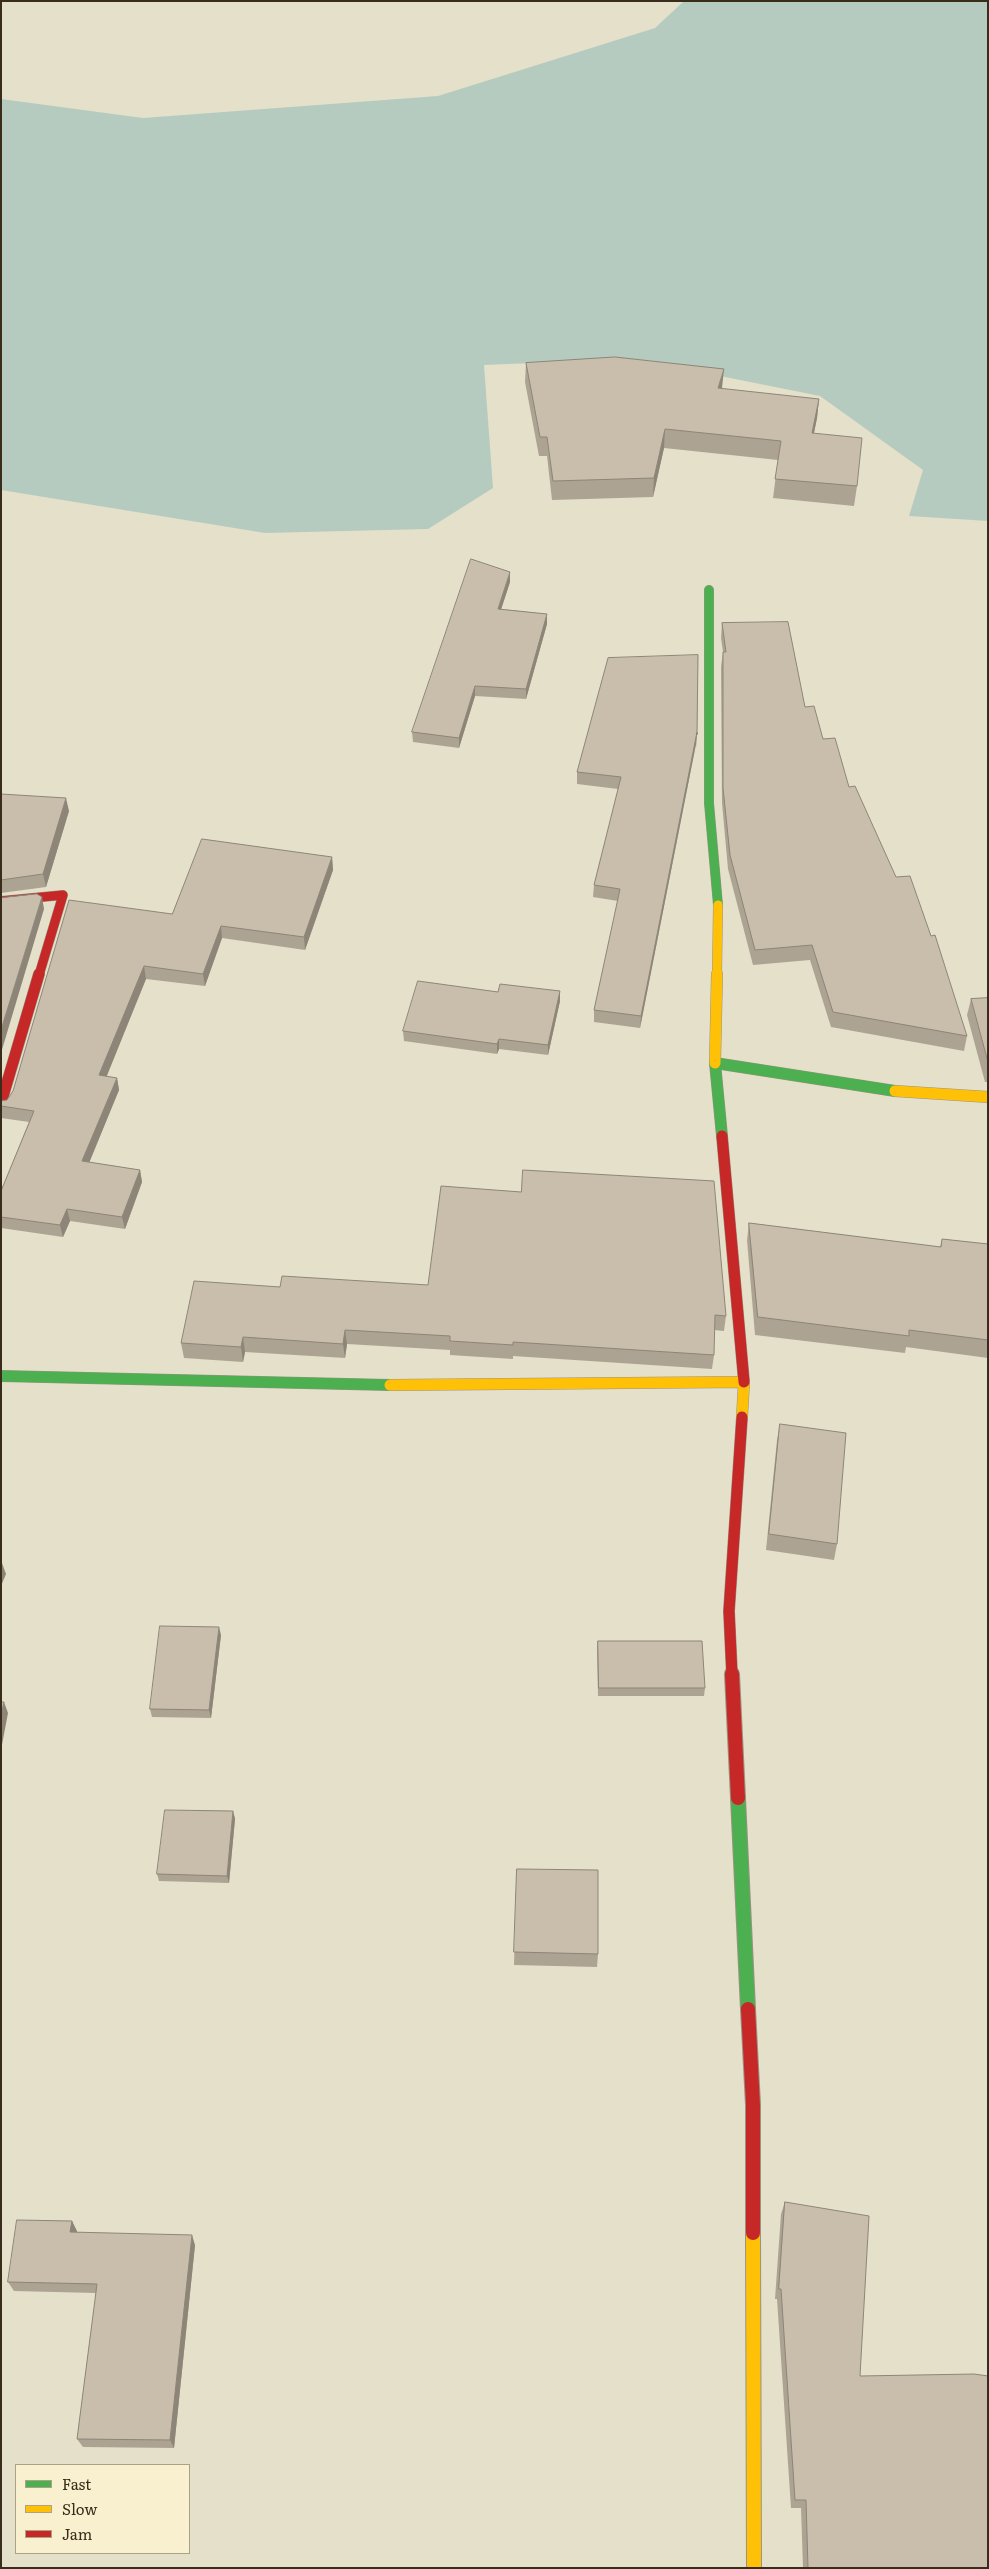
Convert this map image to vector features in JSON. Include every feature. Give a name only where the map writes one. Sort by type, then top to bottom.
[{"type":"street","points":[[709,590],[709,803],[719,921],[715,1063],[744,1382],[729,1611],[753,2105],[754,2568]]},
{"type":"street","points":[[1,901],[63,895],[1,1103]]},
{"type":"street","points":[[715,1063],[888,1091],[988,1097]]},
{"type":"street","points":[[1,1376],[321,1385],[744,1382]]},
{"type":"shaded area","points":[[684,1],[988,1],[988,521],[909,516],[923,470],[820,396],[635,359],[484,365],[493,488],[428,529],[265,533],[1,490],[1,99],[143,118],[438,96],[655,28]]},
{"type":"building","points":[[615,357],[724,369],[718,388],[819,399],[812,433],[862,438],[857,486],[775,479],[781,441],[665,429],[654,478],[553,481],[547,437],[540,437],[526,363]]},
{"type":"building","points":[[471,559],[510,572],[498,609],[547,614],[526,689],[475,686],[459,738],[412,732]]},
{"type":"building","points":[[788,622],[805,707],[814,706],[823,739],[835,738],[849,787],[855,786],[896,877],[910,876],[931,936],[935,935],[967,1036],[833,1012],[812,945],[755,950],[730,855],[723,788],[723,652],[726,652],[722,623]]},
{"type":"building","points":[[698,655],[697,735],[697,732],[641,1016],[594,1010],[620,889],[594,885],[621,777],[577,772],[608,658]]},
{"type":"building","points":[[1,794],[66,798],[43,874],[1,880]]},
{"type":"building","points":[[202,839],[332,857],[304,937],[221,926],[203,974],[144,966],[99,1075],[117,1078],[82,1161],[140,1170],[122,1217],[67,1209],[60,1225],[1,1217],[1,1191],[34,1111],[1,1106],[1,1101],[7,1100],[13,1091],[69,900],[172,914]]},
{"type":"building","points":[[37,894],[42,897],[1,1030],[1,898]]},
{"type":"building","points":[[418,981],[498,992],[500,984],[560,991],[548,1045],[499,1039],[497,1044],[403,1031]]},
{"type":"building","points":[[988,998],[988,1062],[971,999]]},
{"type":"building","points":[[523,1170],[714,1181],[726,1316],[715,1315],[714,1355],[513,1342],[513,1345],[450,1341],[450,1336],[345,1330],[343,1344],[243,1337],[241,1347],[181,1343],[194,1281],[280,1287],[282,1276],[428,1285],[441,1186],[521,1192]]},
{"type":"building","points":[[749,1223],[941,1247],[942,1239],[988,1244],[988,1340],[909,1330],[909,1336],[758,1317]]},
{"type":"building","points":[[780,1424],[846,1433],[837,1544],[769,1534]]},
{"type":"building","points":[[160,1626],[219,1627],[209,1710],[150,1709]]},
{"type":"building","points":[[598,1641],[702,1641],[705,1688],[599,1688]]},
{"type":"building","points":[[1,1702],[4,1702],[1,1715]]},
{"type":"building","points":[[165,1810],[233,1811],[227,1876],[157,1874]]},
{"type":"building","points":[[517,1869],[598,1870],[598,1954],[514,1952]]},
{"type":"building","points":[[785,2202],[869,2216],[860,2376],[974,2374],[988,2376],[988,2568],[808,2568],[806,2500],[795,2500],[781,2289],[779,2289]]},
{"type":"building","points":[[17,2220],[72,2221],[70,2232],[192,2235],[170,2440],[77,2439],[97,2284],[8,2282]]},
{"type":"traffic: fast","points":[[709,590],[709,803],[718,905]]},
{"type":"traffic: fast","points":[[722,1136],[715,1063],[895,1091]]},
{"type":"traffic: fast","points":[[1,1376],[321,1385],[390,1385]]},
{"type":"traffic: fast","points":[[738,1798],[748,2009]]},
{"type":"traffic: slow","points":[[715,1063],[718,905]]},
{"type":"traffic: slow","points":[[895,1091],[988,1097]]},
{"type":"traffic: slow","points":[[390,1385],[744,1382],[742,1417]]},
{"type":"traffic: slow","points":[[753,2233],[754,2568]]},
{"type":"traffic: jam","points":[[1,901],[63,895],[1,1103]]},
{"type":"traffic: jam","points":[[722,1136],[744,1382]]},
{"type":"traffic: jam","points":[[738,1798],[729,1611],[742,1417]]},
{"type":"traffic: jam","points":[[748,2009],[753,2105],[753,2233]]}]
